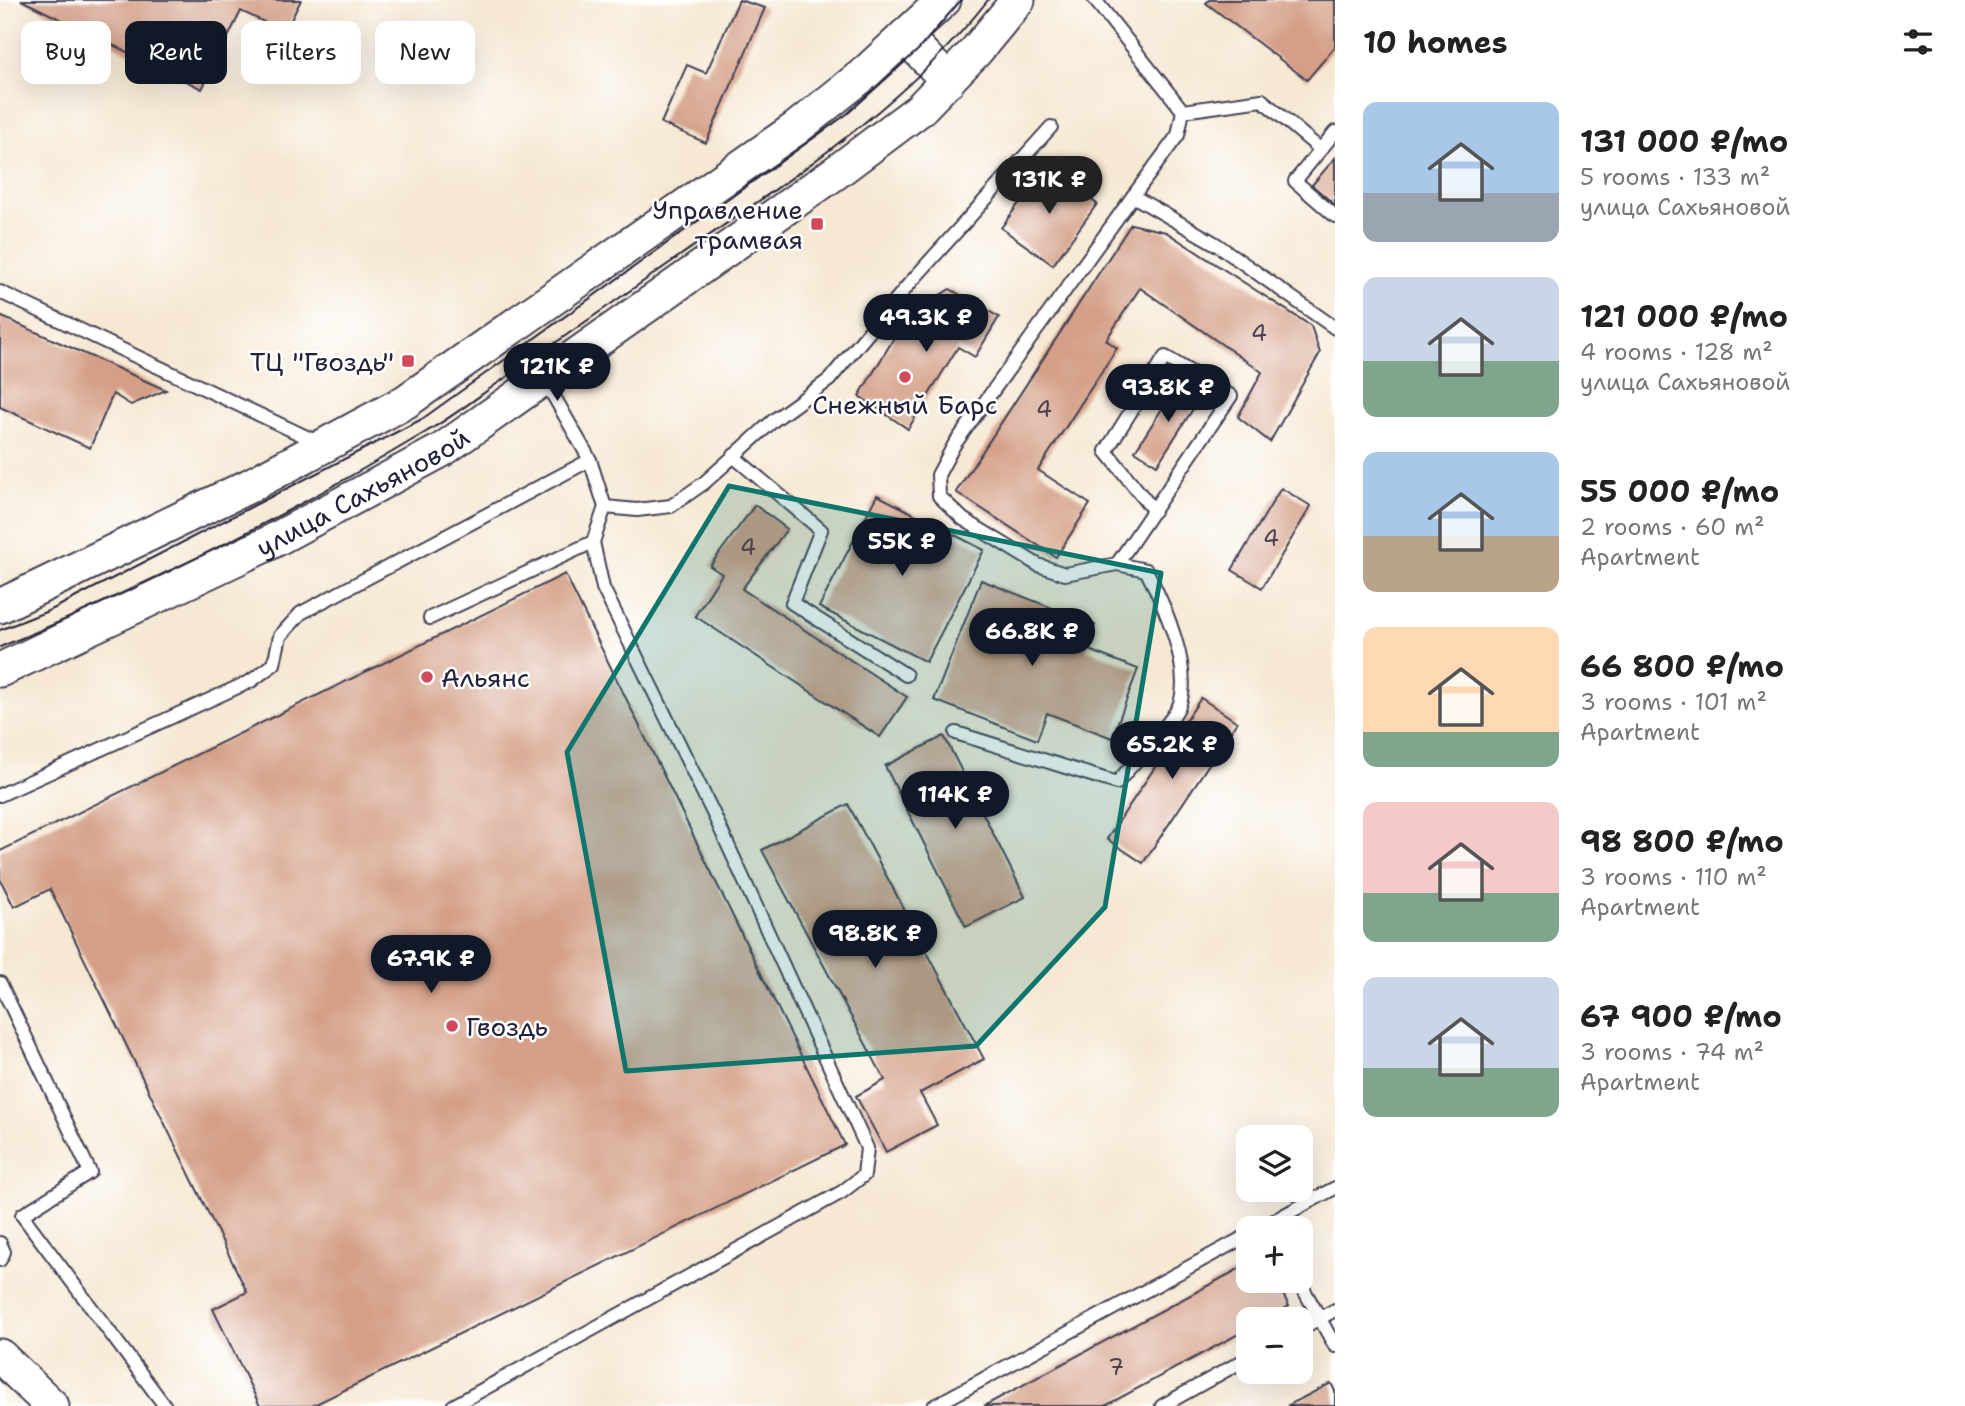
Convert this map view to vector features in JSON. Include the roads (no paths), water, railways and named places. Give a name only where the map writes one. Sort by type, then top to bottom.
[{"type":"main road","points":[[0,606],[44,587],[327,446],[405,402],[795,129],[944,0]]},
{"type":"main road","name":"улица Сахьяновой","points":[[0,670],[279,538],[442,450],[835,173],[919,110],[948,81],[1018,0]]},
{"type":"main road","points":[[905,36],[948,81]]},
{"type":"main road","points":[[0,1356],[52,1406]]},
{"type":"lane","points":[[1095,0],[1183,111]]},
{"type":"lane","points":[[1183,111],[1262,100],[1320,149]]},
{"type":"lane","points":[[956,733],[1117,783],[1178,707],[1182,679],[1164,604],[1146,570],[1117,564],[1065,574],[1038,565],[963,519],[939,496],[938,475],[954,445],[1178,135],[1183,111]]},
{"type":"lane","points":[[605,507],[637,510],[671,506],[704,483],[774,420],[829,380],[1051,127]]},
{"type":"lane","points":[[1335,132],[1296,181],[1335,216]]},
{"type":"lane","points":[[1133,196],[1216,244],[1335,328]]},
{"type":"lane","points":[[0,292],[327,446]]},
{"type":"lane","points":[[1117,564],[1154,511],[1231,396],[1165,357],[1106,451],[1154,511]]},
{"type":"lane","points":[[453,1406],[842,1192],[864,1175],[867,1148],[715,817],[603,588],[593,542],[605,507],[590,460],[544,379]]},
{"type":"lane","points":[[733,456],[821,530],[792,603],[906,675]]},
{"type":"lane","points":[[0,795],[251,681],[274,664],[280,636],[301,612],[590,460]]},
{"type":"lane","points":[[430,618],[593,542]]},
{"type":"lane","points":[[0,983],[90,1172],[22,1215],[165,1406]]},
{"type":"lane","points":[[1285,1216],[1335,1188]]},
{"type":"lane","points":[[934,1406],[1236,1242]]},
{"type":"lane","points":[[0,1243],[4,1252],[0,1260]]},
{"type":"lane","points":[[1306,1293],[1335,1346]]},
{"type":"lane","points":[[1313,1322],[1335,1310]]},
{"type":"lane","points":[[1162,1406],[1236,1365]]},
{"type":"tram line","points":[[0,630],[53,609],[422,419],[847,114],[918,50],[961,0]]},
{"type":"tram line","points":[[0,647],[164,574],[271,520],[447,419],[845,138],[921,73],[956,38],[988,0]]},
{"type":"place","name":"Управление трамвая","points":[[817,224]]},
{"type":"place","name":"ТЦ \"Гвоздь\"","points":[[408,361]]},
{"type":"place","name":"Снежный Барс","points":[[905,377]]},
{"type":"place","name":"Альянс","points":[[427,677]]},
{"type":"place","name":"Гвоздь","points":[[452,1026]]}]
